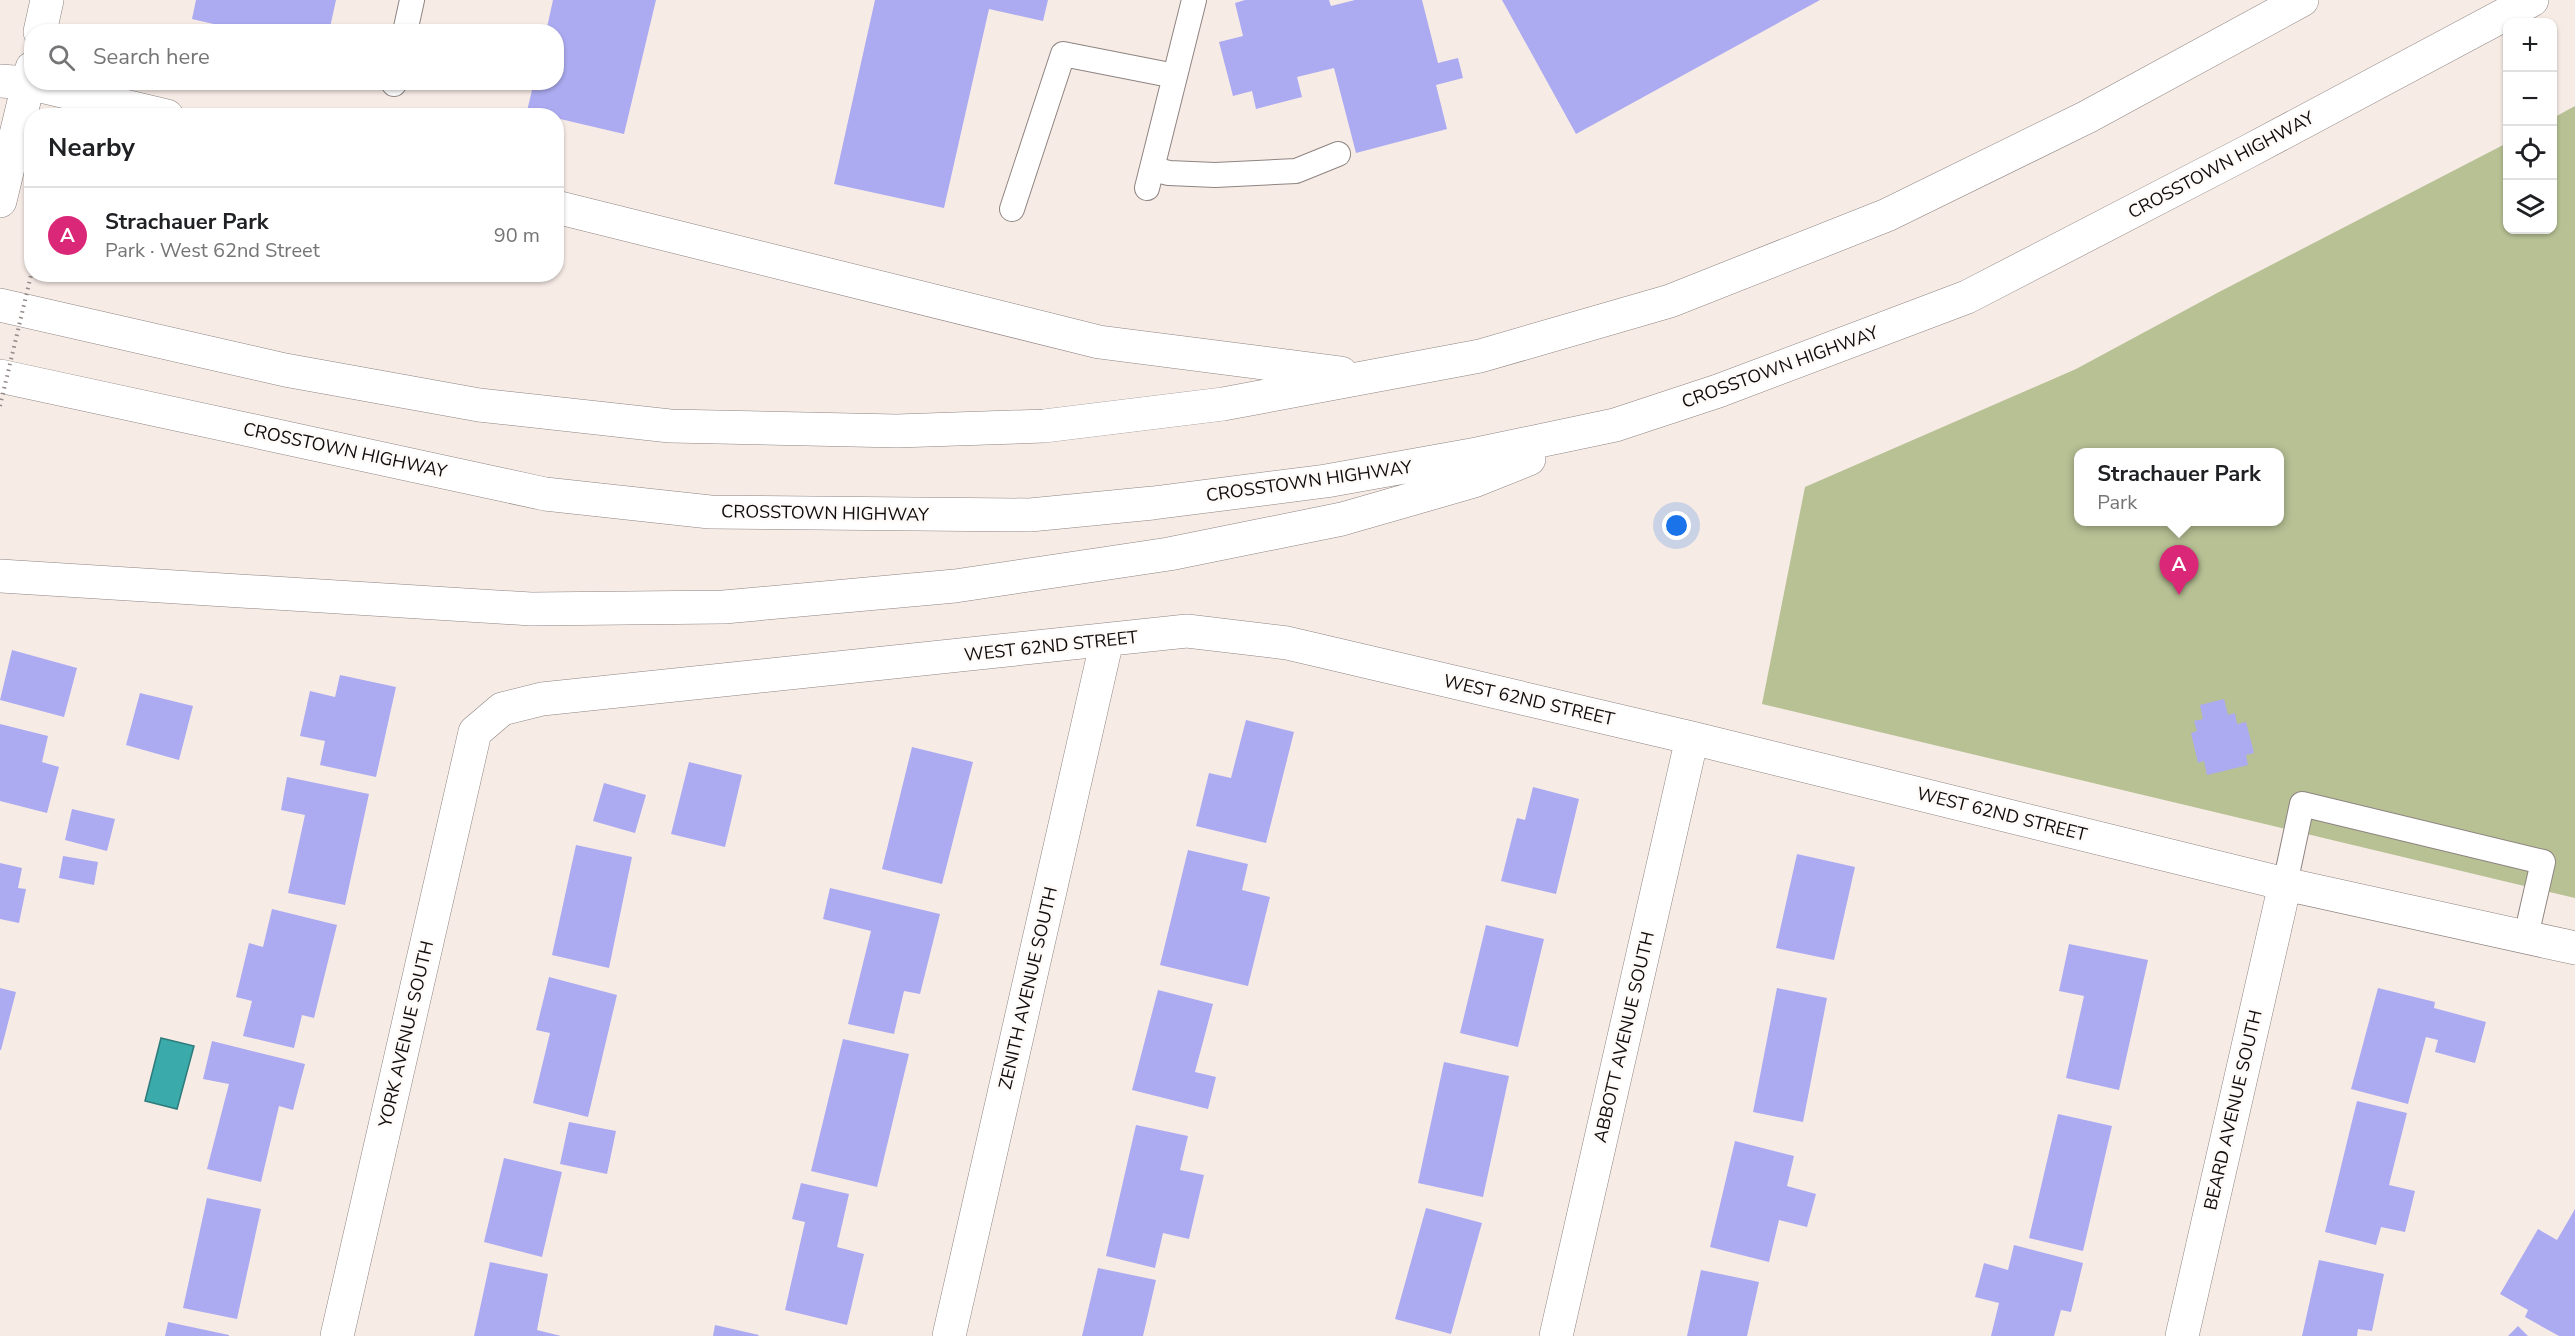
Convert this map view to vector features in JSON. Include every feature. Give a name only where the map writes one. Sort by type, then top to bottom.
[{"type":"main road","points":[[42,24],[47,0]]},
{"type":"main road","points":[[0,305],[308,374],[479,405],[670,426],[897,431],[1044,426],[1223,404],[1480,356],[1670,301],[1887,215],[2087,117],[2302,0]]},
{"type":"main road","name":"CROSSTOWN HIGHWAY","points":[[0,376],[545,494],[710,512],[1030,515],[1153,503],[1326,481],[1477,454],[1615,425],[1718,391],[1966,297],[2247,152],[2532,0]]},
{"type":"main road","points":[[1,197],[20,77]]},
{"type":"main road","points":[[69,90],[137,108]]},
{"type":"main road","points":[[564,209],[1099,342],[1376,377]]},
{"type":"main road","points":[[0,576],[531,609],[724,607],[956,586],[1169,554],[1342,519],[1474,481],[1615,425]]},
{"type":"main road","name":"WEST 62ND STREET","points":[[475,732],[502,709],[542,699],[1187,631],[1287,643],[1692,738],[2285,884],[2575,948]]},
{"type":"main road","name":"ZENITH AVENUE SOUTH","points":[[949,1336],[1107,640]]},
{"type":"main road","name":"YORK AVENUE SOUTH","points":[[337,1336],[475,732]]},
{"type":"main road","name":"ABBOTT AVENUE SOUTH","points":[[1556,1336],[1692,738]]},
{"type":"main road","name":"BEARD AVENUE SOUTH","points":[[2182,1336],[2285,884]]},
{"type":"lane","points":[[407,24],[412,0]]},
{"type":"lane","points":[[1194,0],[1149,178],[1169,173],[1215,175],[1296,171],[1338,154]]},
{"type":"lane","points":[[1012,209],[1063,54],[1175,76]]},
{"type":"lane","points":[[2285,884],[2302,804],[2544,862],[2526,936]]},
{"type":"path","points":[[0,406],[30,282]]},
{"type":"green space","points":[[2575,106],[2575,898],[1762,704],[1805,487],[2076,369],[2503,145],[2503,234],[2557,234],[2557,116]]},
{"type":"water","points":[[161,1038],[194,1046],[177,1109],[145,1101]]},
{"type":"building","points":[[196,0],[336,0],[331,24],[214,24],[192,19]]},
{"type":"building","points":[[553,0],[656,0],[624,134],[564,120],[564,108],[528,108],[532,90],[564,90],[564,24],[548,24]]},
{"type":"building","points":[[875,0],[1048,0],[1043,21],[989,9],[944,208],[834,184]]},
{"type":"building","points":[[1245,0],[1329,0],[1331,6],[1355,0],[1422,0],[1438,63],[1458,58],[1463,78],[1436,85],[1447,129],[1356,153],[1334,68],[1297,77],[1302,97],[1256,109],[1252,91],[1233,96],[1219,42],[1243,36],[1235,3]]},
{"type":"building","points":[[1502,0],[1820,0],[1576,134]]},
{"type":"building","points":[[12,650],[77,668],[64,717],[0,700]]},
{"type":"building","points":[[340,675],[396,687],[376,777],[320,765],[325,741],[300,736],[310,691],[335,697]]},
{"type":"building","points":[[140,693],[193,706],[179,760],[126,745]]},
{"type":"building","points":[[2224,699],[2228,715],[2235,713],[2237,724],[2246,722],[2254,753],[2246,755],[2248,765],[2207,775],[2204,761],[2198,763],[2191,733],[2197,731],[2194,721],[2203,719],[2200,705]]},
{"type":"building","points":[[1246,720],[1294,732],[1266,843],[1196,826],[1209,773],[1231,778]]},
{"type":"building","points":[[0,724],[48,736],[42,762],[59,767],[47,813],[0,801]]},
{"type":"building","points":[[912,747],[973,762],[942,884],[882,869]]},
{"type":"building","points":[[689,762],[742,775],[725,847],[671,834]]},
{"type":"building","points":[[287,777],[369,794],[345,905],[288,893],[305,815],[281,810]]},
{"type":"building","points":[[604,783],[646,795],[635,833],[593,821]]},
{"type":"building","points":[[1533,787],[1579,799],[1556,894],[1501,881],[1517,818],[1525,820]]},
{"type":"building","points":[[72,809],[115,819],[107,851],[65,840]]},
{"type":"building","points":[[576,845],[632,857],[609,968],[552,955]]},
{"type":"building","points":[[1188,850],[1248,864],[1242,890],[1270,897],[1248,986],[1160,965]]},
{"type":"building","points":[[1797,854],[1855,867],[1834,960],[1776,948]]},
{"type":"building","points":[[63,856],[98,862],[94,885],[59,878]]},
{"type":"building","points":[[0,863],[22,868],[18,888],[26,889],[19,923],[0,919]]},
{"type":"building","points":[[830,888],[940,914],[920,994],[904,991],[894,1034],[848,1024],[871,931],[823,919]]},
{"type":"building","points":[[272,909],[337,925],[314,1018],[302,1015],[294,1048],[243,1036],[252,1001],[236,997],[249,943],[263,947]]},
{"type":"building","points":[[1486,925],[1544,939],[1518,1047],[1460,1033]]},
{"type":"building","points":[[2069,944],[2148,960],[2119,1090],[2066,1078],[2084,996],[2059,991]]},
{"type":"building","points":[[549,977],[617,995],[588,1117],[533,1103],[550,1033],[536,1030]]},
{"type":"building","points":[[0,988],[16,992],[1,1050],[0,1050]]},
{"type":"building","points":[[1777,988],[1827,998],[1803,1122],[1753,1112]]},
{"type":"building","points":[[2378,988],[2435,1002],[2434,1008],[2486,1022],[2475,1063],[2435,1052],[2438,1040],[2426,1037],[2408,1104],[2351,1089]]},
{"type":"building","points":[[1158,990],[1213,1004],[1195,1072],[1216,1077],[1208,1109],[1132,1090]]},
{"type":"building","points":[[843,1039],[909,1054],[877,1187],[811,1171]]},
{"type":"building","points":[[212,1041],[305,1064],[293,1110],[279,1106],[261,1182],[207,1169],[229,1084],[203,1079]]},
{"type":"building","points":[[1444,1062],[1509,1076],[1483,1197],[1418,1183]]},
{"type":"building","points":[[2357,1101],[2407,1113],[2389,1185],[2415,1191],[2405,1232],[2381,1227],[2376,1245],[2325,1232]]},
{"type":"building","points":[[2058,1114],[2112,1126],[2083,1251],[2029,1238]]},
{"type":"building","points":[[569,1122],[616,1131],[607,1174],[560,1164]]},
{"type":"building","points":[[1136,1125],[1188,1136],[1180,1170],[1204,1175],[1189,1239],[1163,1233],[1155,1268],[1106,1256]]},
{"type":"building","points":[[1735,1141],[1794,1156],[1787,1186],[1816,1194],[1807,1227],[1779,1220],[1769,1262],[1710,1247]]},
{"type":"building","points":[[504,1158],[562,1172],[542,1257],[484,1242]]},
{"type":"building","points":[[801,1183],[849,1194],[837,1247],[864,1254],[847,1325],[785,1310],[805,1222],[792,1219]]},
{"type":"building","points":[[207,1198],[261,1209],[237,1319],[183,1308]]},
{"type":"building","points":[[1426,1208],[1482,1223],[1451,1334],[1395,1319]]},
{"type":"building","points":[[2575,1209],[2575,1336],[2559,1336],[2525,1317],[2528,1310],[2500,1294],[2538,1229],[2557,1240]]},
{"type":"building","points":[[2014,1245],[2083,1263],[2071,1312],[2061,1310],[2054,1336],[1991,1336],[1999,1303],[1975,1297],[1984,1263],[2008,1270]]},
{"type":"building","points":[[2319,1260],[2384,1274],[2372,1331],[2358,1329],[2357,1336],[2302,1336]]},
{"type":"building","points":[[490,1262],[548,1274],[537,1330],[561,1336],[474,1336]]},
{"type":"building","points":[[1098,1268],[1156,1280],[1143,1336],[1082,1336]]},
{"type":"building","points":[[1701,1270],[1759,1282],[1747,1336],[1687,1336]]},
{"type":"building","points":[[168,1322],[229,1335],[229,1336],[165,1336]]},
{"type":"building","points":[[715,1325],[759,1335],[713,1336]]},
{"type":"building","points":[[2518,1326],[2528,1336],[2508,1336]]},
{"type":"place","name":"Strachauer Park","points":[[2179,595]]}]
